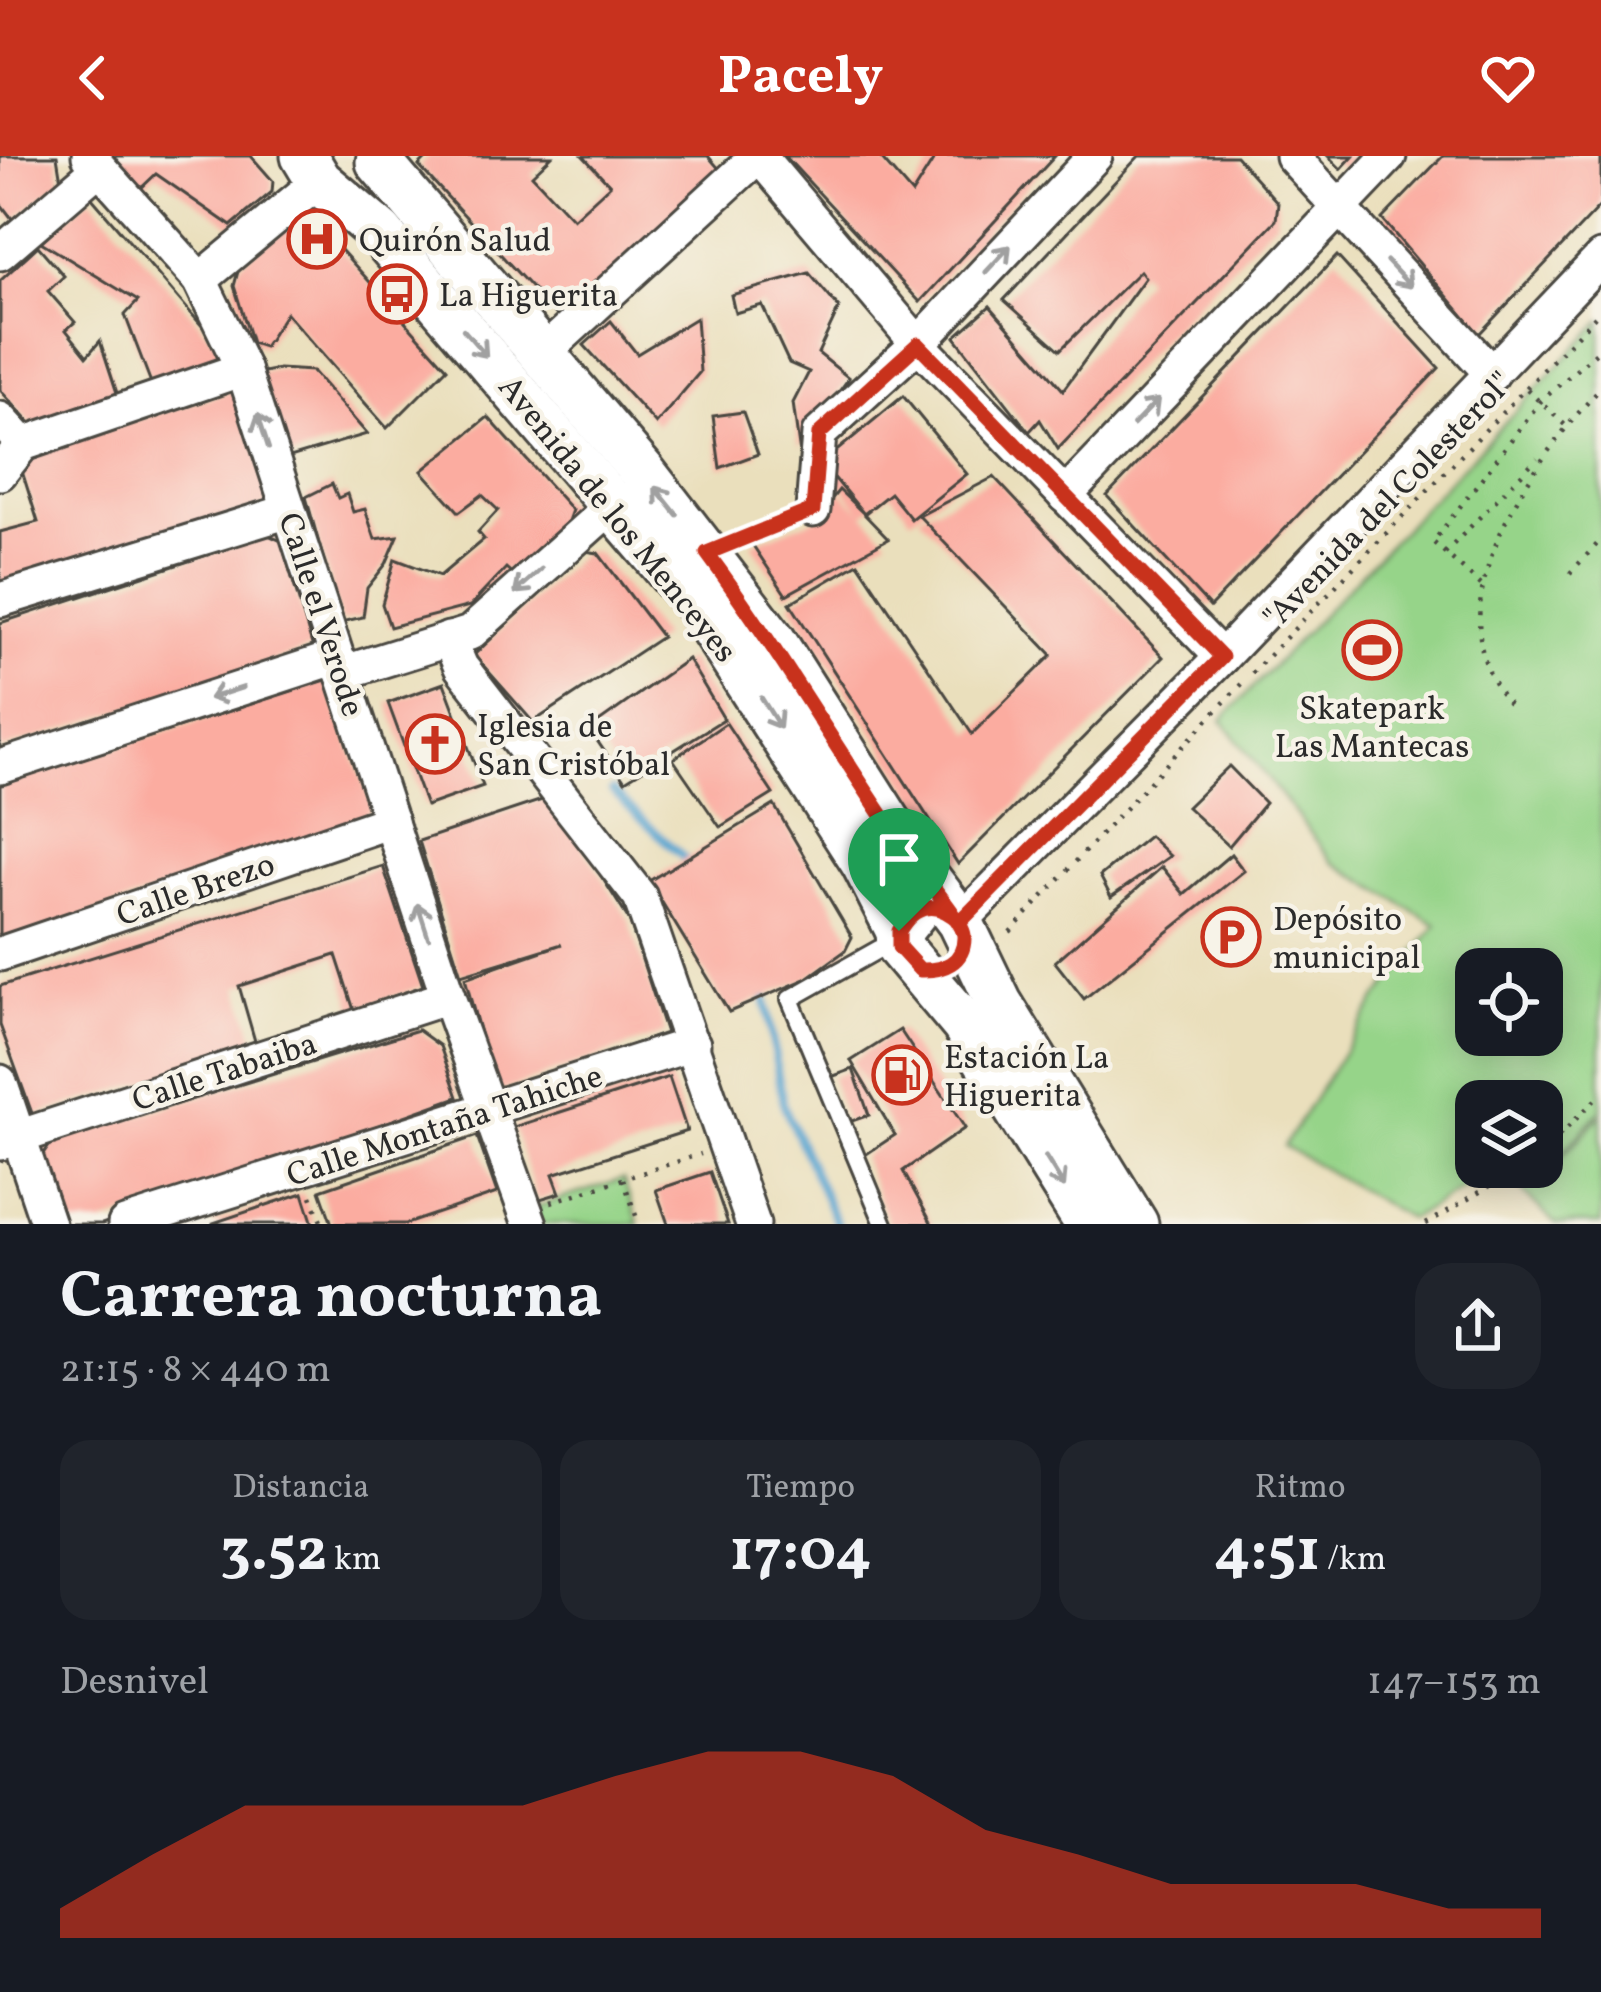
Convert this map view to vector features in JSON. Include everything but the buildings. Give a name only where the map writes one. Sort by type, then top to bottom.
[{"type":"main road","name":"Avenida de los Menceyes","points":[[379,158],[707,553],[773,641],[957,923],[1135,1224]]},
{"type":"main road","points":[[319,172],[358,194],[373,182],[379,158]]},
{"type":"main road","name":"Avenida de los Menceyes","points":[[319,172],[380,233],[698,605],[755,688],[906,949],[964,1024],[1088,1224]]},
{"type":"main road","points":[[906,949],[909,914],[927,905],[957,923]]},
{"type":"street","points":[[541,355],[758,156],[918,344],[1222,657]]},
{"type":"street","points":[[813,510],[819,434],[918,344],[1095,156]]},
{"type":"street","points":[[1292,156],[1492,374]]},
{"type":"street","points":[[1065,496],[1389,156]]},
{"type":"street","points":[[0,253],[94,162]]},
{"type":"street","name":"Calle el Verode","points":[[94,162],[200,280],[244,369],[448,997],[528,1217]]},
{"type":"street","points":[[200,280],[319,172]]},
{"type":"street","points":[[957,923],[1222,657],[1601,259]]},
{"type":"street","points":[[0,473],[11,432],[244,369]]},
{"type":"street","points":[[0,767],[340,665],[470,633],[615,503]]},
{"type":"street","points":[[0,600],[289,511]]},
{"type":"street","points":[[449,639],[461,667],[640,897],[753,1224]]},
{"type":"street","name":"Calle Brezo","points":[[0,954],[391,821]]},
{"type":"street","name":"Calle Tabaiba","points":[[9,1140],[448,997]]},
{"type":"street","name":"Calle Montaña Tahiche","points":[[125,1224],[693,1044]]},
{"type":"street","points":[[0,1082],[9,1140],[48,1224]]},
{"type":"lane","points":[[884,1224],[790,999],[879,949],[906,949]]},
{"type":"path","name":"\"Avenida del Colesterol\"","points":[[1010,932],[1601,310]]},
{"type":"path","points":[[1481,585],[1432,542],[1540,402],[1601,348]]},
{"type":"path","points":[[1444,553],[1601,388]]},
{"type":"path","points":[[1526,389],[1565,425]]},
{"type":"path","points":[[1509,704],[1487,666],[1478,628],[1481,585],[1542,453]]},
{"type":"path","points":[[707,553],[813,510]]},
{"type":"path","points":[[1570,573],[1601,540]]},
{"type":"path","points":[[1563,1132],[1601,1094]]},
{"type":"path","points":[[528,1217],[623,1179],[727,1146]]},
{"type":"path","points":[[623,1179],[639,1224]]},
{"type":"path","points":[[1426,1224],[1487,1188]]},
{"type":"green space","points":[[1601,321],[1601,1110],[1563,1152],[1563,1080],[1455,1080],[1455,1188],[1464,1188],[1410,1219],[1284,1146],[1377,999],[1437,925],[1333,862],[1222,720]]},
{"type":"green space","points":[[1601,1115],[1601,1224],[1556,1224],[1521,1190],[1563,1188],[1563,1156]]},
{"type":"green space","points":[[623,1179],[639,1224],[530,1224],[526,1210]]},
{"type":"waterway","points":[[612,791],[686,860]]},
{"type":"waterway","points":[[765,997],[783,1104],[837,1224]]},
{"type":"place","name":"Quirón Salud","points":[[317,239]]},
{"type":"place","name":"La Higuerita","points":[[397,294]]},
{"type":"place","name":"Skatepark Las Mantecas","points":[[1372,650]]},
{"type":"place","name":"Iglesia de San Cristóbal","points":[[435,744]]},
{"type":"place","name":"Depósito municipal","points":[[1231,937]]},
{"type":"place","name":"Estación La Higuerita","points":[[902,1075]]},
{"type":"route","points":[[899,931],[899,947],[920,970],[940,971],[958,959],[965,938],[960,922],[908,854],[773,641],[707,553],[813,510],[819,434],[918,344],[1222,657],[960,922],[946,909],[927,905],[909,914],[899,931]]}]
